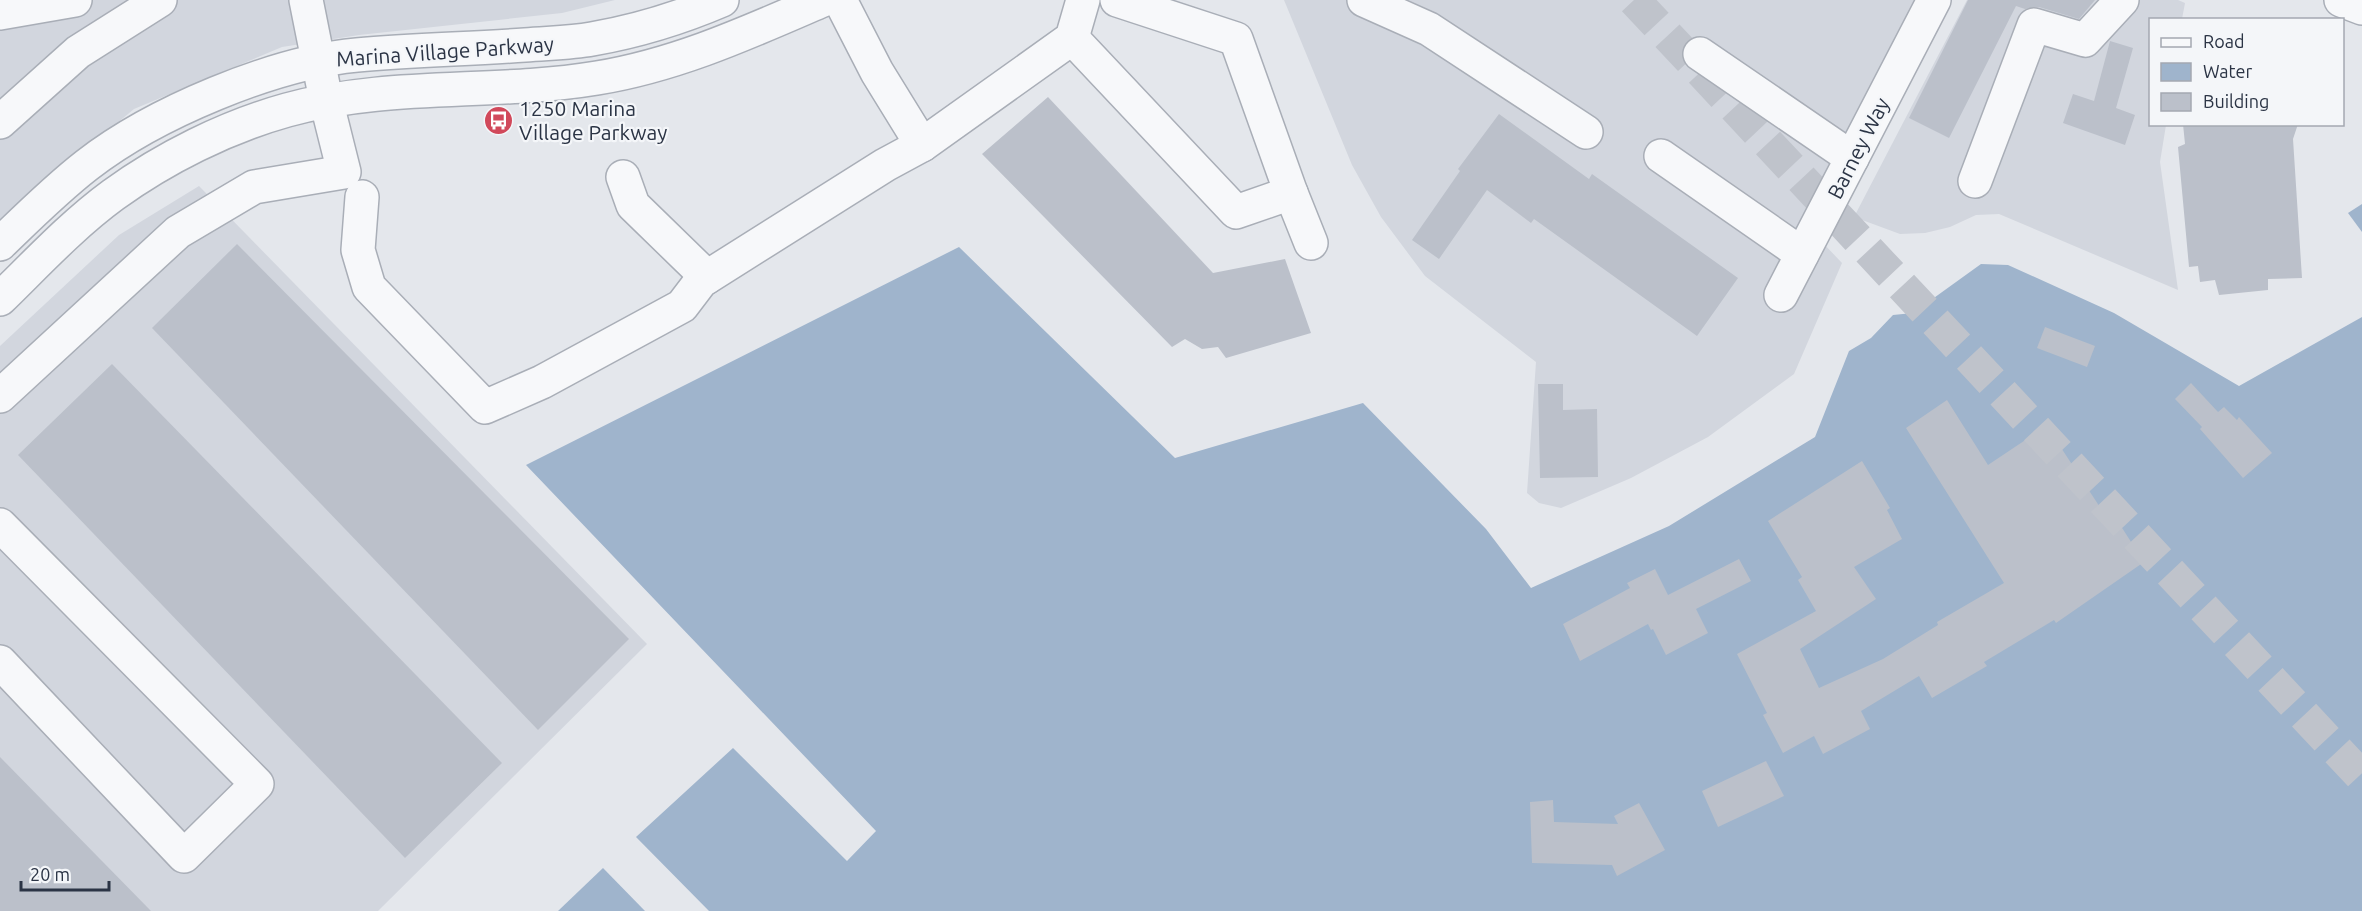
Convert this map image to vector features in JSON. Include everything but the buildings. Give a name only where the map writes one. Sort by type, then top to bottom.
[{"type":"street","points":[[0,13],[75,0]]},
{"type":"street","points":[[0,122],[78,52],[160,0]]},
{"type":"street","points":[[0,396],[178,232],[254,187],[344,172],[326,100],[306,0]]},
{"type":"street","name":"Marina Village Parkway","points":[[0,244],[45,200],[88,164],[134,134],[178,110],[281,71],[356,55],[590,39],[672,20],[722,0]]},
{"type":"street","name":"Marina Village Parkway","points":[[0,299],[112,196],[154,168],[195,146],[240,127],[287,110],[326,100],[365,94],[552,83],[596,79],[642,70],[684,58],[823,0]]},
{"type":"street","points":[[840,0],[878,72],[922,145]]},
{"type":"street","points":[[362,198],[358,250],[369,288],[485,407],[542,382],[682,306],[701,281],[885,165],[922,145],[1072,38],[1083,0]]},
{"type":"street","points":[[1117,0],[1236,39],[1291,194],[1311,243]]},
{"type":"street","points":[[1364,0],[1429,29],[1586,132]]},
{"type":"street","name":"Barney Way","points":[[1781,295],[1934,0]]},
{"type":"street","points":[[1975,181],[2034,25],[2085,40],[2122,0]]},
{"type":"street","points":[[2341,0],[2362,8]]},
{"type":"street","points":[[1072,38],[1236,212],[1291,194]]},
{"type":"street","points":[[1700,54],[1852,158]]},
{"type":"street","points":[[1661,156],[1802,254]]},
{"type":"street","points":[[623,177],[633,205],[707,278]]},
{"type":"street","points":[[0,525],[256,784],[184,856],[0,662]]},
{"type":"shaded area","points":[[0,0],[615,0],[562,13],[359,35],[282,47],[134,109],[0,220]]},
{"type":"shaded area","points":[[1284,0],[1919,0],[1803,222],[1842,263],[1794,374],[1708,437],[1631,478],[1561,508],[1539,503],[1527,493],[1536,362],[1425,276],[1381,217],[1352,165]]},
{"type":"shaded area","points":[[1967,0],[2178,0],[2185,3],[2182,18],[2149,18],[2149,126],[2166,126],[2160,162],[2178,290],[1999,214],[1976,215],[1950,227],[1925,233],[1900,234],[1854,217]]},
{"type":"shaded area","points":[[199,186],[647,644],[378,911],[0,911],[0,346],[119,235]]},
{"type":"water","points":[[2362,204],[2362,232],[2348,213]]},
{"type":"water","points":[[959,247],[1175,458],[1363,403],[1486,529],[1531,588],[1669,526],[1815,437],[1849,351],[1871,338],[1893,315],[1913,313],[1981,264],[2008,265],[2114,313],[2239,386],[2362,317],[2362,911],[709,911],[636,837],[733,748],[847,861],[876,831],[526,465]]},
{"type":"water","points":[[603,868],[645,911],[558,911]]},
{"type":"tunnel","points":[[1634,0],[2362,777]]},
{"type":"place","name":"1250 Marina Village Parkway","points":[[498,120]]}]
